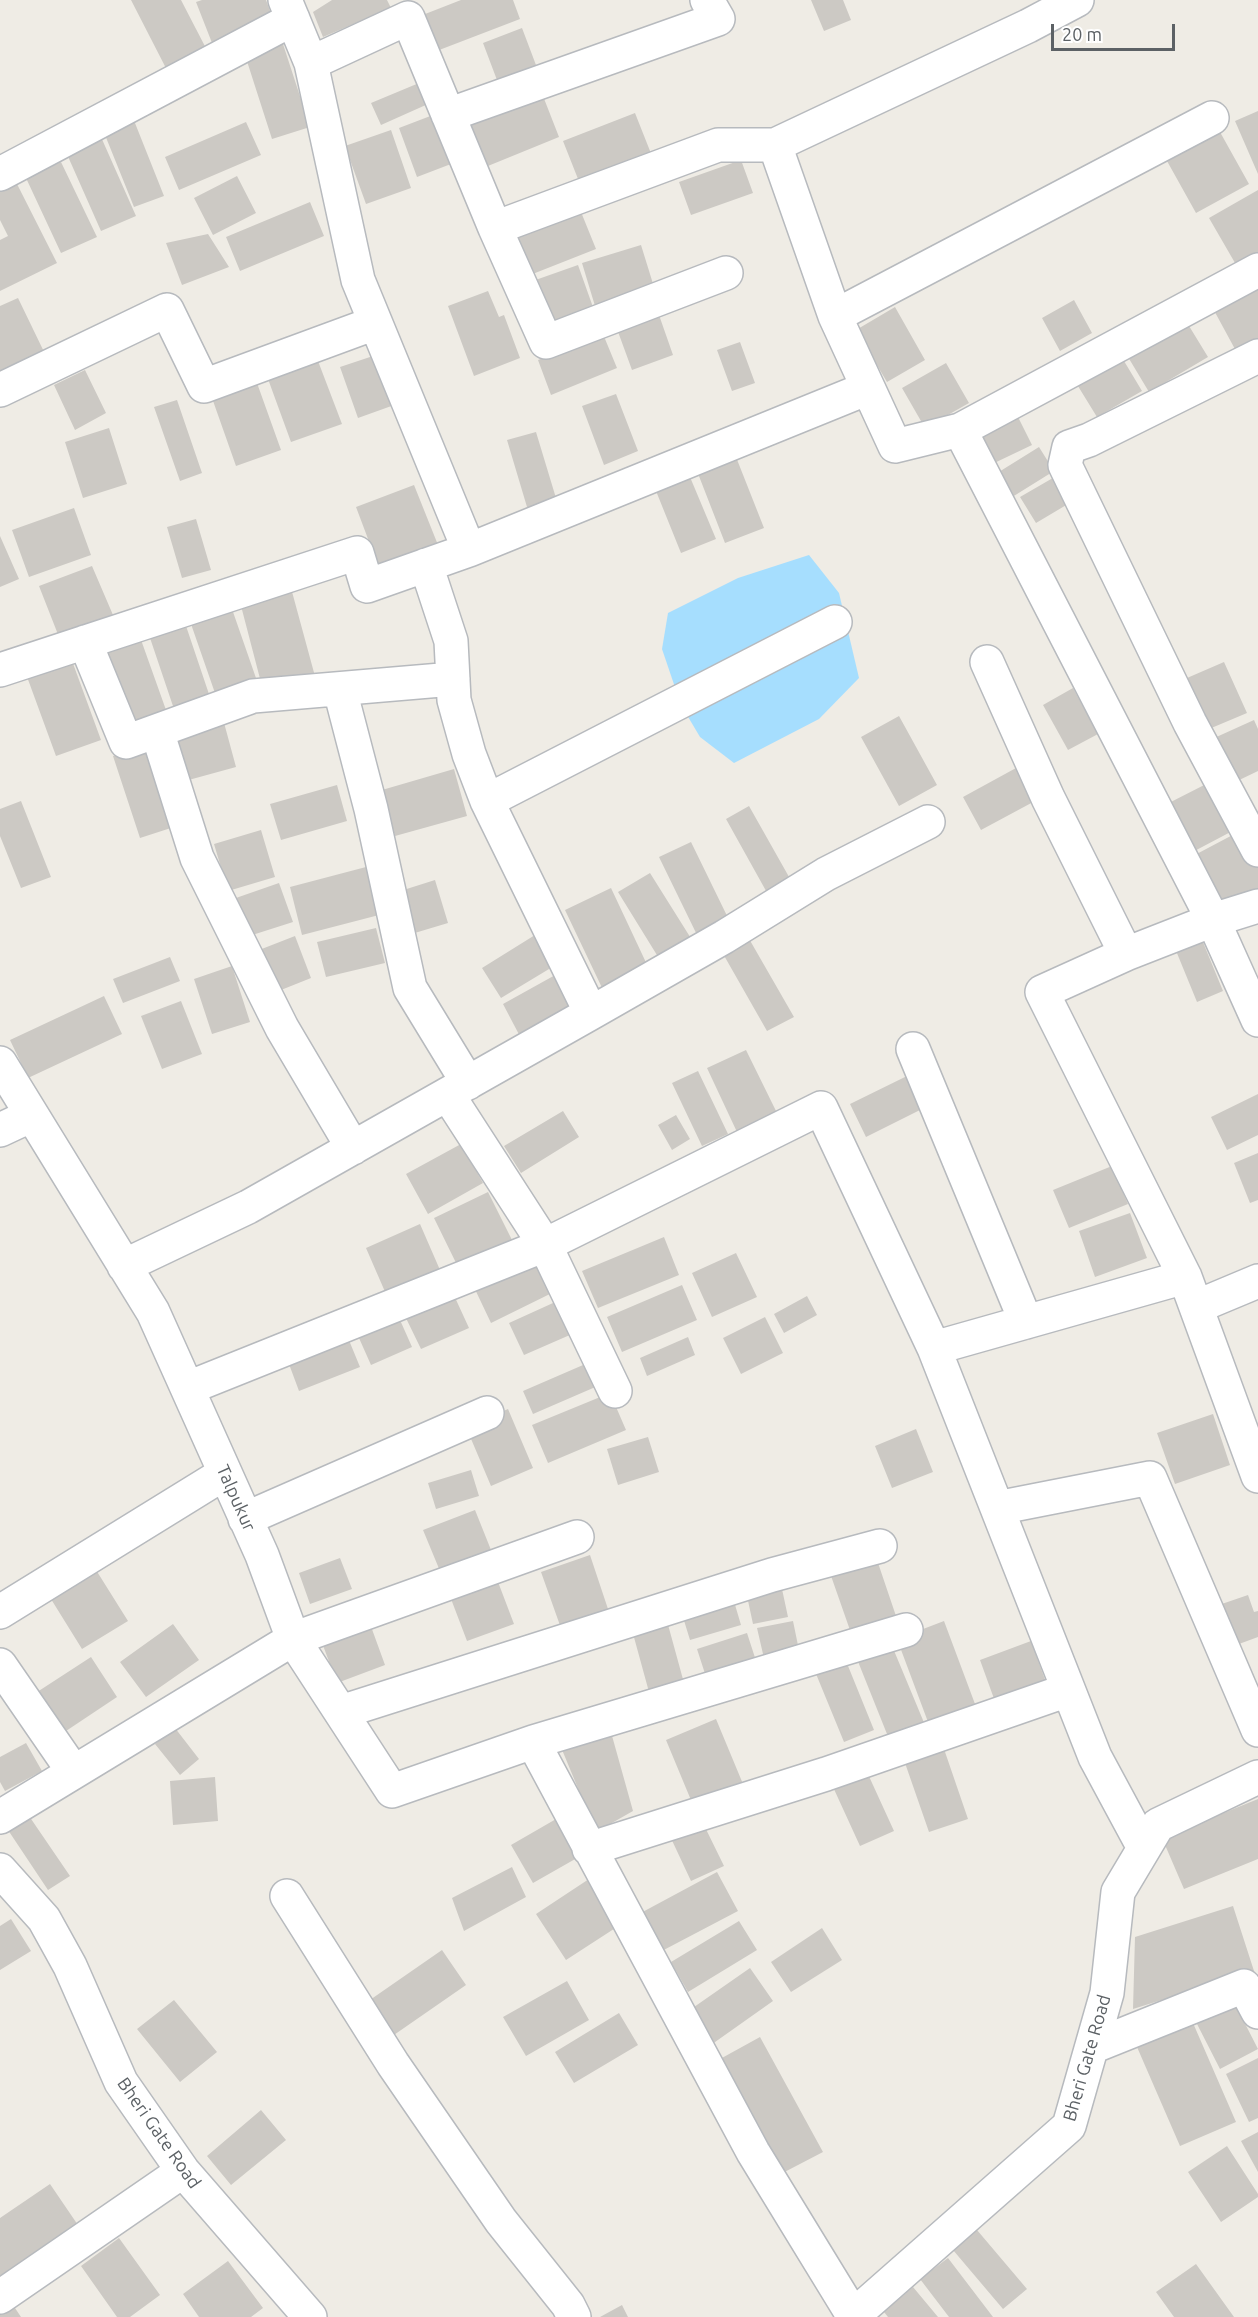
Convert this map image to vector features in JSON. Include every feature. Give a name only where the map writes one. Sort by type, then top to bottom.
[{"type":"street","points":[[448,115],[718,19],[707,0]]},
{"type":"street","points":[[495,228],[718,145],[775,145],[1029,26],[1077,0]]},
{"type":"street","points":[[0,174],[289,10],[311,63],[358,280],[469,550]]},
{"type":"street","points":[[311,63],[408,18],[495,228],[546,342],[726,273]]},
{"type":"street","points":[[835,316],[1212,118]]},
{"type":"street","points":[[775,145],[835,316],[895,446],[960,430],[1258,270]]},
{"type":"street","points":[[0,390],[167,310],[204,386],[375,323]]},
{"type":"street","points":[[1258,356],[1089,440],[1069,447],[1065,465],[1190,723],[1258,850]]},
{"type":"street","points":[[0,670],[357,553],[367,586],[469,550],[868,388]]},
{"type":"street","points":[[960,430],[1213,920],[1258,1020]]},
{"type":"street","points":[[426,565],[451,641],[454,700],[487,801],[591,1013]]},
{"type":"street","points":[[487,801],[836,622]]},
{"type":"street","points":[[85,642],[126,742],[253,696],[453,679]]},
{"type":"street","points":[[987,662],[1048,798],[1126,954]]},
{"type":"street","points":[[340,690],[371,809],[410,988],[458,1089],[545,1245],[615,1391]]},
{"type":"street","points":[[157,731],[197,858],[282,1029],[353,1148]]},
{"type":"street","points":[[124,1266],[248,1207],[724,937],[826,874],[928,822]]},
{"type":"street","points":[[1258,906],[1213,920],[1126,954],[1042,992],[1185,1277],[1258,1476]]},
{"type":"street","points":[[912,1049],[1026,1322]]},
{"type":"street","name":"Talpukur","points":[[0,1063],[153,1312],[262,1555],[293,1639],[392,1791],[533,1742]]},
{"type":"street","points":[[188,1388],[545,1245],[821,1108],[934,1348],[1095,1757],[1144,1848]]},
{"type":"street","points":[[0,1130],[32,1115]]},
{"type":"street","points":[[934,1348],[1185,1277]]},
{"type":"street","points":[[1196,1307],[1258,1281]]},
{"type":"street","points":[[245,1519],[487,1413]]},
{"type":"street","points":[[0,1612],[225,1473]]},
{"type":"street","points":[[997,1508],[1150,1478],[1258,1730]]},
{"type":"street","points":[[0,1817],[293,1639],[577,1538]]},
{"type":"street","points":[[341,1713],[772,1575],[880,1546]]},
{"type":"street","points":[[853,2317],[753,2152],[533,1742],[906,1630]]},
{"type":"street","points":[[0,1665],[73,1771]]},
{"type":"street","points":[[589,1849],[826,1774],[1068,1690]]},
{"type":"street","name":"Bheri Gate Road","points":[[853,2317],[1069,2126],[1107,1994],[1118,1892],[1158,1825],[1258,1777]]},
{"type":"street","name":"Bheri Gate Road","points":[[0,1870],[44,1919],[70,1966],[121,2082],[183,2171],[310,2317]]},
{"type":"street","points":[[287,1896],[393,2064],[501,2221],[568,2305],[574,2317]]},
{"type":"street","points":[[1092,2047],[1244,1986],[1258,2012]]},
{"type":"street","points":[[0,2297],[183,2171]]},
{"type":"water","points":[[809,555],[839,593],[859,678],[819,719],[734,763],[700,737],[681,705],[662,649],[668,613],[738,578]]},
{"type":"building","points":[[131,0],[181,0],[210,56],[170,76]]},
{"type":"building","points":[[202,0],[266,0],[275,24],[214,48],[196,2]]},
{"type":"building","points":[[332,0],[387,0],[391,8],[323,37],[313,12]]},
{"type":"building","points":[[461,0],[513,0],[520,19],[434,52],[420,16]]},
{"type":"building","points":[[811,0],[843,0],[851,20],[824,31]]},
{"type":"building","points":[[522,28],[539,73],[500,88],[483,43]]},
{"type":"building","points":[[283,44],[310,127],[272,139],[245,55]]},
{"type":"building","points":[[419,83],[428,104],[381,125],[371,103]]},
{"type":"building","points":[[543,96],[559,137],[483,168],[466,126]]},
{"type":"building","points":[[1258,111],[1258,174],[1235,121]]},
{"type":"building","points":[[635,113],[652,156],[580,184],[563,141]]},
{"type":"building","points":[[433,115],[451,164],[417,177],[399,128]]},
{"type":"building","points":[[133,118],[164,196],[134,207],[103,130]]},
{"type":"building","points":[[246,122],[261,155],[179,190],[165,157]]},
{"type":"building","points":[[391,130],[411,188],[366,204],[345,146]]},
{"type":"building","points":[[1220,132],[1249,184],[1196,213],[1167,161]]},
{"type":"building","points":[[101,137],[136,216],[101,231],[66,152]]},
{"type":"building","points":[[741,160],[753,193],[691,215],[679,182]]},
{"type":"building","points":[[61,162],[97,237],[61,253],[26,178]]},
{"type":"building","points":[[237,176],[256,213],[213,235],[194,198]]},
{"type":"building","points":[[17,184],[57,263],[0,291],[0,240],[8,236],[0,220],[0,192]]},
{"type":"building","points":[[1258,190],[1258,266],[1242,275],[1209,218]]},
{"type":"building","points":[[310,202],[324,236],[240,271],[226,237]]},
{"type":"building","points":[[581,212],[596,249],[525,277],[510,241]]},
{"type":"building","points":[[208,234],[229,267],[182,285],[166,243]]},
{"type":"building","points":[[641,245],[654,287],[595,306],[582,263]]},
{"type":"building","points":[[578,265],[594,310],[544,328],[527,283]]},
{"type":"building","points":[[1258,277],[1258,339],[1236,351],[1210,303]]},
{"type":"building","points":[[488,291],[499,317],[504,315],[520,358],[474,376],[448,306]]},
{"type":"building","points":[[18,298],[47,358],[4,378],[0,371],[0,306]]},
{"type":"building","points":[[1074,300],[1092,333],[1060,351],[1042,318]]},
{"type":"building","points":[[895,307],[925,360],[887,382],[856,330]]},
{"type":"building","points":[[659,315],[673,355],[632,370],[617,329]]},
{"type":"building","points":[[1186,321],[1208,357],[1149,392],[1128,357]]},
{"type":"building","points":[[603,334],[617,368],[551,395],[538,360]]},
{"type":"building","points":[[740,342],[755,383],[732,391],[717,350]]},
{"type":"building","points":[[1118,351],[1142,391],[1097,417],[1073,378]]},
{"type":"building","points":[[379,354],[397,404],[358,418],[340,367]]},
{"type":"building","points":[[318,361],[342,424],[291,442],[268,379]]},
{"type":"building","points":[[946,363],[969,403],[925,428],[902,388]]},
{"type":"building","points":[[85,370],[106,413],[75,430],[54,385]]},
{"type":"building","points":[[257,383],[281,450],[236,466],[212,398]]},
{"type":"building","points":[[616,394],[638,451],[604,465],[582,406]]},
{"type":"building","points":[[177,400],[202,473],[180,481],[154,407]]},
{"type":"building","points":[[1014,409],[1032,445],[988,466],[970,431]]},
{"type":"building","points":[[109,428],[127,484],[83,498],[65,442]]},
{"type":"building","points":[[536,432],[559,508],[530,517],[507,440]]},
{"type":"building","points":[[1039,447],[1054,471],[1009,499],[994,475]]},
{"type":"building","points":[[736,457],[764,528],[725,543],[697,471]]},
{"type":"building","points":[[1058,475],[1073,501],[1036,523],[1020,497]]},
{"type":"building","points":[[690,477],[716,539],[681,553],[656,491]]},
{"type":"building","points":[[414,485],[438,545],[379,568],[356,507]]},
{"type":"building","points":[[74,508],[91,555],[29,577],[12,530]]},
{"type":"building","points":[[196,519],[211,570],[182,578],[167,527]]},
{"type":"building","points":[[0,536],[19,579],[0,587]]},
{"type":"building","points":[[92,566],[113,615],[59,637],[39,586]]},
{"type":"building","points":[[291,588],[316,680],[264,694],[240,602]]},
{"type":"building","points":[[232,609],[257,681],[216,696],[191,624]]},
{"type":"building","points":[[184,620],[212,703],[176,715],[148,632]]},
{"type":"building","points":[[140,637],[166,710],[126,724],[100,650]]},
{"type":"building","points":[[71,658],[101,740],[56,756],[26,674]]},
{"type":"building","points":[[1224,662],[1247,713],[1209,729],[1187,678]]},
{"type":"building","points":[[1073,688],[1098,734],[1068,750],[1043,705]]},
{"type":"building","points":[[899,716],[937,785],[899,806],[861,737]]},
{"type":"building","points":[[223,719],[236,767],[185,781],[171,733]]},
{"type":"building","points":[[1254,720],[1258,729],[1258,771],[1233,783],[1212,739]]},
{"type":"building","points":[[151,744],[177,826],[140,838],[113,756]]},
{"type":"building","points":[[1016,768],[1035,801],[981,830],[963,797]]},
{"type":"building","points":[[454,769],[467,816],[395,836],[382,790]]},
{"type":"building","points":[[1216,779],[1240,827],[1185,856],[1161,807]]},
{"type":"building","points":[[337,785],[347,821],[281,840],[270,804]]},
{"type":"building","points":[[21,801],[51,877],[21,888],[0,836],[0,809]]},
{"type":"building","points":[[749,806],[793,884],[770,898],[726,819]]},
{"type":"building","points":[[261,830],[275,877],[228,891],[214,844]]},
{"type":"building","points":[[1242,830],[1258,865],[1258,893],[1216,911],[1191,857]]},
{"type":"building","points":[[691,842],[731,924],[699,939],[659,857]]},
{"type":"building","points":[[366,867],[379,915],[302,935],[290,887]]},
{"type":"building","points":[[650,873],[692,940],[660,960],[618,892]]},
{"type":"building","points":[[435,880],[448,923],[408,935],[394,893]]},
{"type":"building","points":[[279,883],[293,922],[246,937],[233,899]]},
{"type":"building","points":[[611,888],[650,971],[604,992],[565,910]]},
{"type":"building","points":[[376,928],[385,963],[326,977],[317,942]]},
{"type":"building","points":[[1198,930],[1223,991],[1197,1002],[1172,941]]},
{"type":"building","points":[[535,935],[554,966],[501,998],[482,968]]},
{"type":"building","points":[[295,936],[311,978],[271,994],[254,952]]},
{"type":"building","points":[[748,937],[794,1017],[767,1031],[722,952]]},
{"type":"building","points":[[170,957],[180,981],[123,1003],[113,979]]},
{"type":"building","points":[[232,966],[250,1022],[212,1034],[194,979]]},
{"type":"building","points":[[557,974],[579,1013],[524,1044],[503,1004]]},
{"type":"building","points":[[104,996],[122,1034],[28,1078],[10,1040]]},
{"type":"building","points":[[181,1001],[202,1054],[162,1069],[141,1016]]},
{"type":"building","points":[[746,1050],[777,1113],[737,1132],[707,1068]]},
{"type":"building","points":[[698,1071],[728,1134],[702,1146],[672,1083]]},
{"type":"building","points":[[907,1076],[924,1108],[866,1137],[850,1104]]},
{"type":"building","points":[[1258,1094],[1258,1135],[1227,1150],[1211,1117]]},
{"type":"building","points":[[563,1111],[579,1137],[521,1173],[504,1146]]},
{"type":"building","points":[[676,1115],[690,1139],[672,1150],[658,1125]]},
{"type":"building","points":[[461,1144],[483,1183],[428,1214],[406,1174]]},
{"type":"building","points":[[1258,1153],[1258,1200],[1250,1203],[1234,1163]]},
{"type":"building","points":[[1112,1166],[1128,1204],[1069,1228],[1053,1190]]},
{"type":"building","points":[[488,1192],[514,1244],[460,1271],[434,1218]]},
{"type":"building","points":[[1130,1213],[1147,1258],[1095,1277],[1079,1231]]},
{"type":"building","points":[[420,1224],[440,1270],[386,1294],[366,1248]]},
{"type":"building","points":[[664,1237],[679,1275],[598,1308],[582,1271]]},
{"type":"building","points":[[538,1251],[558,1290],[491,1323],[472,1283]]},
{"type":"building","points":[[736,1253],[757,1297],[712,1317],[692,1273]]},
{"type":"building","points":[[682,1285],[697,1320],[622,1352],[607,1317]]},
{"type":"building","points":[[452,1291],[469,1328],[421,1349],[404,1314]]},
{"type":"building","points":[[807,1296],[817,1315],[784,1333],[774,1314]]},
{"type":"building","points":[[564,1298],[579,1331],[524,1355],[509,1323]]},
{"type":"building","points":[[396,1311],[412,1347],[371,1365],[355,1329]]},
{"type":"building","points":[[765,1317],[783,1353],[741,1374],[723,1338]]},
{"type":"building","points":[[346,1333],[360,1367],[299,1391],[286,1356]]},
{"type":"building","points":[[688,1337],[695,1355],[647,1376],[640,1358]]},
{"type":"building","points":[[590,1362],[600,1385],[533,1414],[523,1391]]},
{"type":"building","points":[[610,1393],[626,1430],[548,1463],[532,1425]]},
{"type":"building","points":[[508,1409],[533,1468],[491,1486],[466,1427]]},
{"type":"building","points":[[1213,1414],[1230,1465],[1175,1484],[1157,1433]]},
{"type":"building","points":[[916,1429],[933,1472],[892,1488],[875,1446]]},
{"type":"building","points":[[648,1437],[659,1472],[618,1485],[607,1449]]},
{"type":"building","points":[[471,1470],[479,1496],[436,1509],[428,1483]]},
{"type":"building","points":[[475,1510],[491,1550],[440,1571],[423,1530]]},
{"type":"building","points":[[590,1555],[610,1615],[562,1631],[541,1572]]},
{"type":"building","points":[[876,1557],[896,1616],[851,1633],[830,1573]]},
{"type":"building","points":[[340,1558],[352,1589],[310,1604],[299,1573]]},
{"type":"building","points":[[91,1562],[128,1621],[82,1649],[46,1591]]},
{"type":"building","points":[[495,1574],[514,1624],[467,1641],[448,1591]]},
{"type":"building","points":[[782,1589],[788,1617],[753,1624],[747,1596]]},
{"type":"building","points":[[1248,1595],[1254,1612],[1258,1611],[1258,1637],[1228,1648],[1213,1607]]},
{"type":"building","points":[[733,1598],[741,1625],[690,1640],[682,1614]]},
{"type":"building","points":[[369,1621],[385,1665],[337,1683],[321,1640]]},
{"type":"building","points":[[667,1621],[684,1683],[649,1692],[632,1630]]},
{"type":"building","points":[[793,1621],[801,1660],[766,1667],[757,1628]]},
{"type":"building","points":[[944,1621],[975,1704],[928,1722],[897,1639]]},
{"type":"building","points":[[173,1624],[199,1660],[146,1697],[120,1662]]},
{"type":"building","points":[[747,1633],[759,1670],[709,1686],[697,1649]]},
{"type":"building","points":[[890,1641],[925,1725],[889,1739],[855,1654]]},
{"type":"building","points":[[1031,1641],[1048,1688],[997,1707],[980,1660]]},
{"type":"building","points":[[844,1656],[874,1730],[844,1742],[814,1669]]},
{"type":"building","points":[[91,1657],[117,1697],[57,1737],[31,1696]]},
{"type":"building","points":[[716,1719],[743,1784],[693,1805],[666,1740]]},
{"type":"building","points":[[609,1725],[633,1811],[596,1832],[558,1740]]},
{"type":"building","points":[[175,1728],[199,1759],[180,1775],[155,1744]]},
{"type":"building","points":[[26,1743],[42,1771],[5,1791],[0,1782],[0,1757]]},
{"type":"building","points":[[944,1749],[968,1819],[929,1832],[905,1763]]},
{"type":"building","points":[[867,1772],[894,1831],[860,1846],[833,1787]]},
{"type":"building","points":[[215,1777],[218,1821],[173,1825],[170,1781]]},
{"type":"building","points":[[1258,1799],[1258,1859],[1184,1889],[1162,1838]]},
{"type":"building","points":[[27,1813],[70,1876],[48,1890],[6,1827]]},
{"type":"building","points":[[563,1815],[584,1854],[533,1883],[511,1845]]},
{"type":"building","points":[[701,1819],[724,1866],[691,1881],[669,1834]]},
{"type":"building","points":[[512,1867],[526,1897],[464,1931],[452,1898]]},
{"type":"building","points":[[717,1872],[738,1911],[658,1953],[637,1915]]},
{"type":"building","points":[[589,1879],[620,1925],[566,1960],[536,1914]]},
{"type":"building","points":[[1233,1906],[1254,1971],[1133,2009],[1135,1937]]},
{"type":"building","points":[[11,1919],[31,1951],[0,1970],[0,1926]]},
{"type":"building","points":[[739,1921],[757,1950],[688,1992],[671,1962]]},
{"type":"building","points":[[822,1928],[842,1960],[791,1992],[771,1962]]},
{"type":"building","points":[[442,1950],[466,1985],[391,2037],[367,2002]]},
{"type":"building","points":[[750,1968],[773,2001],[708,2047],[684,2014]]},
{"type":"building","points":[[567,1981],[589,2020],[526,2056],[503,2017]]},
{"type":"building","points":[[174,2000],[217,2052],[180,2082],[137,2029]]},
{"type":"building","points":[[1235,2004],[1258,2049],[1220,2069],[1197,2024]]},
{"type":"building","points":[[619,2013],[638,2045],[574,2083],[555,2052]]},
{"type":"building","points":[[1193,2023],[1236,2122],[1180,2146],[1137,2047]]},
{"type":"building","points":[[760,2037],[823,2152],[773,2178],[711,2064]]},
{"type":"building","points":[[1258,2058],[1258,2118],[1249,2122],[1226,2074]]},
{"type":"building","points":[[261,2110],[286,2140],[231,2185],[207,2156]]},
{"type":"building","points":[[1258,2132],[1258,2172],[1241,2141]]},
{"type":"building","points":[[1227,2146],[1258,2197],[1221,2222],[1188,2172]]},
{"type":"building","points":[[50,2184],[82,2231],[5,2283],[0,2275],[0,2218]]},
{"type":"building","points":[[977,2230],[1027,2289],[1003,2309],[953,2250]]},
{"type":"building","points":[[119,2238],[160,2295],[130,2317],[117,2317],[81,2266]]},
{"type":"building","points":[[948,2258],[993,2317],[949,2317],[920,2279]]},
{"type":"building","points":[[228,2261],[263,2308],[251,2317],[199,2317],[183,2294]]},
{"type":"building","points":[[1196,2264],[1234,2317],[1174,2317],[1156,2292]]},
{"type":"building","points":[[913,2287],[938,2317],[888,2317],[884,2312]]},
{"type":"building","points":[[13,2305],[21,2317],[0,2317],[0,2314]]},
{"type":"building","points":[[622,2305],[628,2317],[600,2317]]}]
